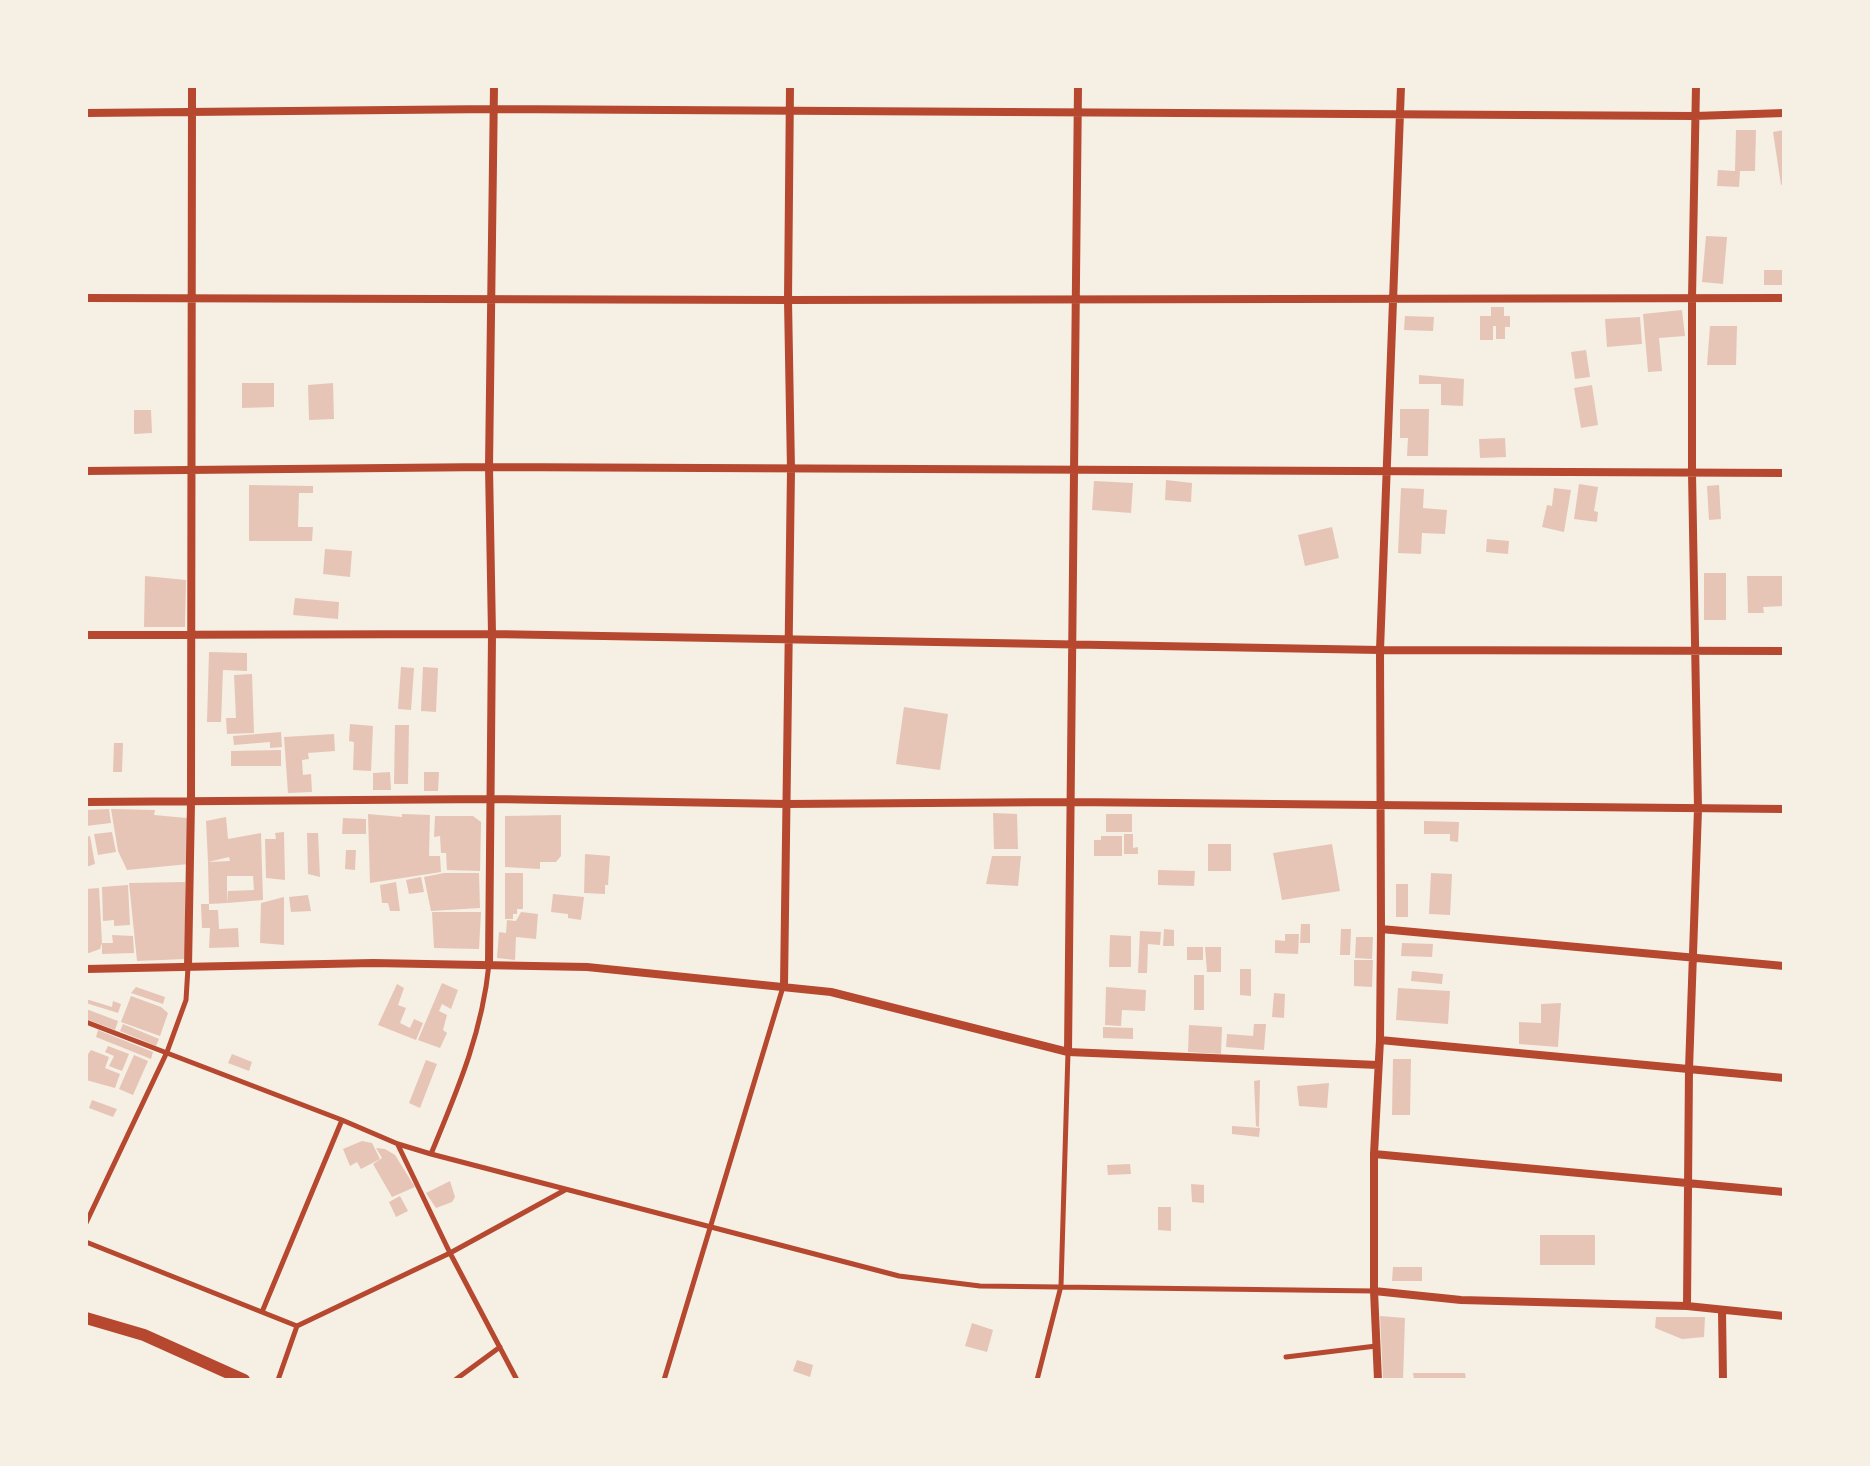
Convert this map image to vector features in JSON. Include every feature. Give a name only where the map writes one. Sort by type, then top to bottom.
[{"type":"street","points":[[188,967],[192,86]]},
{"type":"street","points":[[489,963],[492,634],[489,467],[494,86]]},
{"type":"street","points":[[784,986],[790,640],[790,86]]},
{"type":"street","points":[[1068,1052],[1078,86]]},
{"type":"street","points":[[1378,1380],[1374,1291],[1374,1154],[1380,1040],[1380,650],[1401,86]]},
{"type":"street","points":[[1687,1306],[1689,1069],[1698,809],[1692,473],[1696,86]]},
{"type":"street","points":[[86,113],[494,109],[1695,116],[1784,113]]},
{"type":"street","points":[[86,298],[1784,298]]},
{"type":"street","points":[[86,471],[489,467],[1784,473]]},
{"type":"street","points":[[86,635],[492,634],[1380,650],[1784,651]]},
{"type":"street","points":[[86,802],[492,799],[786,804],[1070,802],[1784,809]]},
{"type":"street","points":[[1381,929],[1784,966]]},
{"type":"street","points":[[86,969],[489,963],[587,967],[831,992],[1068,1052],[1378,1065]]},
{"type":"street","points":[[1380,1040],[1784,1078]]},
{"type":"street","points":[[1374,1154],[1784,1192]]},
{"type":"street","points":[[1374,1291],[1461,1300],[1687,1306],[1784,1316]]},
{"type":"street","points":[[1722,1311],[1723,1380]]},
{"type":"street","points":[[86,1318],[144,1335],[244,1380]]},
{"type":"lane","points":[[431,1154],[470,1059],[486,999],[489,963]]},
{"type":"lane","points":[[86,1223],[167,1052],[186,1000],[188,967]]},
{"type":"lane","points":[[664,1380],[784,986]]},
{"type":"lane","points":[[86,1022],[398,1144],[899,1276],[980,1286],[1374,1291]]},
{"type":"lane","points":[[1037,1380],[1061,1286],[1068,1052]]},
{"type":"lane","points":[[262,1312],[342,1120]]},
{"type":"lane","points":[[398,1144],[450,1253],[517,1380]]},
{"type":"lane","points":[[278,1380],[297,1326],[450,1253],[565,1190]]},
{"type":"lane","points":[[86,1242],[297,1326]]},
{"type":"lane","points":[[1286,1357],[1377,1346]]},
{"type":"lane","points":[[455,1380],[500,1347]]},
{"type":"building","points":[[1736,130],[1756,130],[1755,171],[1740,171],[1739,187],[1717,186],[1718,170],[1735,171]]},
{"type":"building","points":[[1784,130],[1784,184],[1781,185],[1773,132]]},
{"type":"building","points":[[1706,236],[1727,237],[1723,284],[1702,282]]},
{"type":"building","points":[[1764,270],[1784,270],[1784,285],[1764,285]]},
{"type":"building","points":[[1491,307],[1504,307],[1504,316],[1510,316],[1510,327],[1505,327],[1505,339],[1496,339],[1496,326],[1493,326],[1493,340],[1480,340],[1480,316],[1491,316]]},
{"type":"building","points":[[1682,310],[1685,336],[1659,338],[1662,371],[1648,372],[1643,314]]},
{"type":"building","points":[[1405,316],[1434,317],[1433,331],[1404,330]]},
{"type":"building","points":[[1640,317],[1642,344],[1607,347],[1605,319]]},
{"type":"building","points":[[1710,326],[1737,326],[1736,365],[1707,365]]},
{"type":"building","points":[[1586,350],[1590,377],[1575,379],[1571,352]]},
{"type":"building","points":[[1419,375],[1464,379],[1463,406],[1441,405],[1441,384],[1419,384]]},
{"type":"building","points":[[242,383],[274,383],[274,407],[242,408]]},
{"type":"building","points":[[333,383],[334,419],[309,420],[308,385]]},
{"type":"building","points":[[1592,385],[1598,425],[1581,428],[1574,388]]},
{"type":"building","points":[[1400,409],[1429,409],[1428,456],[1407,456],[1408,438],[1400,438]]},
{"type":"building","points":[[134,410],[151,410],[152,433],[134,434]]},
{"type":"building","points":[[1505,438],[1506,457],[1480,458],[1479,439]]},
{"type":"building","points":[[1166,480],[1192,483],[1191,502],[1165,500]]},
{"type":"building","points":[[1094,481],[1133,483],[1131,513],[1092,510]]},
{"type":"building","points":[[1579,484],[1598,487],[1594,511],[1598,512],[1597,522],[1574,519]]},
{"type":"building","points":[[249,485],[313,486],[313,493],[299,493],[298,527],[313,527],[312,541],[249,541]]},
{"type":"building","points":[[1719,485],[1721,519],[1709,520],[1707,486]]},
{"type":"building","points":[[1401,488],[1424,489],[1423,508],[1447,510],[1445,534],[1422,533],[1421,554],[1398,553]]},
{"type":"building","points":[[1554,488],[1571,490],[1564,532],[1542,527],[1547,505],[1552,506]]},
{"type":"building","points":[[1332,527],[1339,558],[1305,566],[1298,535]]},
{"type":"building","points":[[1487,539],[1509,541],[1508,554],[1486,552]]},
{"type":"building","points":[[325,549],[352,551],[350,577],[323,574]]},
{"type":"building","points":[[1704,573],[1726,573],[1726,620],[1704,620]]},
{"type":"building","points":[[145,576],[186,580],[185,627],[144,627]]},
{"type":"building","points":[[1747,576],[1784,576],[1784,606],[1763,607],[1764,613],[1748,613]]},
{"type":"building","points":[[295,598],[339,602],[338,619],[293,615]]},
{"type":"building","points":[[209,652],[247,653],[247,671],[223,670],[221,722],[207,722]]},
{"type":"building","points":[[401,667],[414,668],[411,710],[398,709]]},
{"type":"building","points":[[423,667],[438,668],[436,712],[421,711]]},
{"type":"building","points":[[252,674],[254,733],[227,734],[226,718],[236,718],[234,675]]},
{"type":"building","points":[[904,707],[948,714],[940,770],[896,764]]},
{"type":"building","points":[[350,724],[373,726],[371,771],[353,770],[354,742],[349,741]]},
{"type":"building","points":[[395,725],[409,725],[408,784],[394,784]]},
{"type":"building","points":[[281,732],[282,747],[270,748],[270,742],[234,745],[233,736]]},
{"type":"building","points":[[334,734],[335,751],[308,753],[309,759],[302,760],[303,775],[311,774],[312,792],[288,793],[284,737]]},
{"type":"building","points":[[114,743],[123,743],[122,772],[113,772]]},
{"type":"building","points":[[281,750],[281,766],[231,766],[231,751]]},
{"type":"building","points":[[390,772],[391,790],[373,790],[373,773]]},
{"type":"building","points":[[424,772],[439,772],[438,791],[424,791]]},
{"type":"building","points":[[109,809],[111,823],[86,826],[86,810]]},
{"type":"building","points":[[111,809],[155,810],[154,815],[187,818],[189,864],[127,870],[118,851]]},
{"type":"building","points":[[993,813],[1017,814],[1018,849],[994,849]]},
{"type":"building","points":[[368,814],[402,817],[402,814],[430,815],[429,856],[440,856],[441,872],[370,883]]},
{"type":"building","points":[[1106,814],[1132,814],[1132,832],[1106,832]]},
{"type":"building","points":[[561,815],[561,856],[556,862],[540,862],[540,869],[505,867],[505,816]]},
{"type":"building","points":[[435,816],[473,816],[481,822],[480,871],[447,870],[446,853],[441,853],[440,836],[434,837]]},
{"type":"building","points":[[226,817],[228,839],[261,833],[263,900],[227,903],[209,904],[206,821]],"holes":[[[229,857],[230,861],[208,862]],[[227,876],[253,876],[254,890],[228,891],[227,903]]]},
{"type":"building","points":[[343,818],[366,819],[366,834],[342,834]]},
{"type":"building","points":[[1424,821],[1459,822],[1458,842],[1450,841],[1450,834],[1424,834]]},
{"type":"building","points":[[112,832],[116,852],[98,855],[94,834]]},
{"type":"building","points":[[284,832],[285,880],[266,878],[265,839],[276,839],[275,833]]},
{"type":"building","points":[[307,833],[318,833],[320,877],[308,874]]},
{"type":"building","points":[[1124,834],[1133,834],[1133,848],[1138,847],[1138,854],[1124,854]]},
{"type":"building","points":[[90,836],[95,864],[86,867],[86,837]]},
{"type":"building","points":[[1101,836],[1122,836],[1122,856],[1094,856],[1094,840],[1101,840]]},
{"type":"building","points":[[1208,844],[1231,844],[1231,871],[1208,871]]},
{"type":"building","points":[[1332,844],[1340,891],[1282,900],[1273,853]]},
{"type":"building","points":[[346,850],[356,850],[355,870],[345,869]]},
{"type":"building","points":[[585,854],[610,856],[605,894],[584,893]]},
{"type":"building","points":[[992,856],[1021,856],[1018,886],[986,884]]},
{"type":"building","points":[[1158,870],[1195,871],[1194,886],[1158,885]]},
{"type":"building","points":[[444,873],[479,873],[480,908],[431,911],[424,877]]},
{"type":"building","points":[[505,873],[523,873],[523,909],[517,909],[513,919],[505,919]]},
{"type":"building","points":[[1431,873],[1452,874],[1450,915],[1429,914]]},
{"type":"building","points":[[421,877],[424,892],[409,894],[406,880]]},
{"type":"building","points":[[185,882],[185,959],[137,961],[129,883]]},
{"type":"building","points":[[396,882],[400,911],[390,911],[388,903],[382,903],[380,885]]},
{"type":"building","points":[[1396,884],[1408,884],[1408,917],[1396,917]]},
{"type":"building","points":[[128,885],[130,925],[114,926],[114,920],[103,921],[102,887]]},
{"type":"building","points":[[99,888],[102,943],[100,949],[86,954],[86,889]]},
{"type":"building","points":[[553,894],[584,897],[581,920],[568,918],[568,914],[551,912]]},
{"type":"building","points":[[308,895],[311,911],[291,912],[289,897]]},
{"type":"building","points":[[284,897],[284,945],[260,943],[261,903]]},
{"type":"building","points":[[201,904],[209,904],[209,910],[218,910],[219,929],[238,928],[239,947],[209,948],[210,928],[202,928]]},
{"type":"building","points":[[432,912],[481,912],[479,949],[434,948]]},
{"type":"building","points":[[521,912],[538,914],[536,939],[516,937],[515,960],[497,958],[499,932],[506,933],[507,920],[516,921]]},
{"type":"building","points":[[1301,924],[1310,924],[1310,943],[1300,943]]},
{"type":"building","points":[[1164,929],[1174,930],[1174,946],[1163,946]]},
{"type":"building","points":[[1341,929],[1351,929],[1350,955],[1340,955]]},
{"type":"building","points":[[1140,931],[1161,932],[1160,945],[1148,944],[1147,973],[1138,973]]},
{"type":"building","points":[[1285,934],[1299,934],[1298,954],[1275,953],[1275,940],[1285,941]]},
{"type":"building","points":[[112,935],[133,936],[134,953],[102,954],[102,943],[113,943]]},
{"type":"building","points":[[1110,935],[1131,936],[1131,967],[1109,967]]},
{"type":"building","points":[[1356,937],[1373,937],[1372,959],[1355,958]]},
{"type":"building","points":[[1402,943],[1433,944],[1432,957],[1401,956]]},
{"type":"building","points":[[1187,947],[1203,947],[1203,960],[1187,960]]},
{"type":"building","points":[[1205,947],[1221,947],[1221,972],[1207,972]]},
{"type":"building","points":[[1354,960],[1373,960],[1372,987],[1354,986]]},
{"type":"building","points":[[1240,969],[1251,969],[1251,996],[1240,995]]},
{"type":"building","points":[[1412,971],[1443,974],[1442,984],[1411,981]]},
{"type":"building","points":[[1194,975],[1204,975],[1204,1010],[1194,1010]]},
{"type":"building","points":[[442,983],[458,990],[451,1009],[442,1004],[439,1011],[447,1015],[443,1030],[447,1033],[440,1048],[418,1040]]},
{"type":"building","points":[[397,984],[404,988],[398,1005],[406,1008],[400,1023],[410,1028],[414,1019],[423,1023],[416,1040],[378,1025]]},
{"type":"building","points":[[136,987],[165,997],[163,1004],[131,993]]},
{"type":"building","points":[[1106,987],[1146,990],[1145,1011],[1122,1010],[1121,1026],[1105,1025]]},
{"type":"building","points":[[1398,988],[1450,991],[1448,1024],[1396,1020]]},
{"type":"building","points":[[1274,993],[1285,994],[1284,1018],[1272,1017]]},
{"type":"building","points":[[131,996],[161,1007],[168,1013],[160,1036],[121,1022]]},
{"type":"building","points":[[86,999],[112,1007],[113,1001],[121,1004],[118,1013],[86,1003]]},
{"type":"building","points":[[1561,1003],[1558,1047],[1519,1044],[1519,1022],[1541,1023],[1541,1004]]},
{"type":"building","points":[[86,1009],[118,1021],[115,1030],[86,1019]]},
{"type":"building","points":[[123,1024],[159,1039],[156,1046],[120,1031]]},
{"type":"building","points":[[1254,1024],[1266,1024],[1264,1050],[1226,1047],[1227,1034],[1253,1036]]},
{"type":"building","points":[[1189,1025],[1222,1027],[1221,1054],[1188,1052]]},
{"type":"building","points":[[1103,1027],[1133,1028],[1133,1039],[1103,1038]]},
{"type":"building","points":[[98,1030],[153,1052],[151,1059],[96,1037]]},
{"type":"building","points":[[108,1046],[129,1054],[122,1071],[109,1066],[114,1056],[105,1052]]},
{"type":"building","points":[[91,1050],[109,1057],[105,1068],[120,1074],[115,1088],[86,1080],[86,1057]]},
{"type":"building","points":[[232,1054],[252,1062],[249,1071],[228,1063]]},
{"type":"building","points":[[134,1055],[148,1061],[133,1095],[119,1089]]},
{"type":"building","points":[[1393,1059],[1411,1059],[1410,1115],[1392,1115]]},
{"type":"building","points":[[426,1060],[437,1064],[420,1108],[409,1103]]},
{"type":"building","points":[[1260,1080],[1259,1127],[1256,1126],[1254,1081]]},
{"type":"building","points":[[1329,1083],[1327,1108],[1299,1106],[1297,1086]]},
{"type":"building","points":[[92,1100],[117,1109],[113,1117],[89,1108]]},
{"type":"building","points":[[1232,1126],[1260,1128],[1259,1137],[1232,1134]]},
{"type":"building","points":[[362,1141],[372,1143],[380,1159],[361,1169],[357,1162],[350,1166],[343,1149]]},
{"type":"building","points":[[376,1148],[395,1155],[415,1187],[392,1197],[373,1164],[382,1158]]},
{"type":"building","points":[[1130,1164],[1131,1174],[1108,1175],[1107,1165]]},
{"type":"building","points":[[450,1181],[455,1197],[452,1202],[436,1208],[426,1193]]},
{"type":"building","points":[[1191,1184],[1204,1185],[1204,1203],[1192,1202]]},
{"type":"building","points":[[400,1196],[408,1211],[396,1217],[389,1202]]},
{"type":"building","points":[[1158,1207],[1171,1207],[1171,1231],[1158,1230]]},
{"type":"building","points":[[1540,1235],[1595,1235],[1595,1265],[1540,1265]]},
{"type":"building","points":[[1393,1267],[1422,1267],[1422,1281],[1392,1281]]},
{"type":"building","points":[[1380,1316],[1405,1318],[1403,1380],[1383,1380]]},
{"type":"building","points":[[1656,1317],[1705,1317],[1704,1337],[1682,1339],[1655,1328]]},
{"type":"building","points":[[972,1323],[993,1330],[987,1352],[965,1346]]},
{"type":"building","points":[[797,1360],[813,1365],[810,1377],[793,1371]]},
{"type":"building","points":[[1413,1373],[1465,1373],[1466,1380],[1414,1380]]}]
